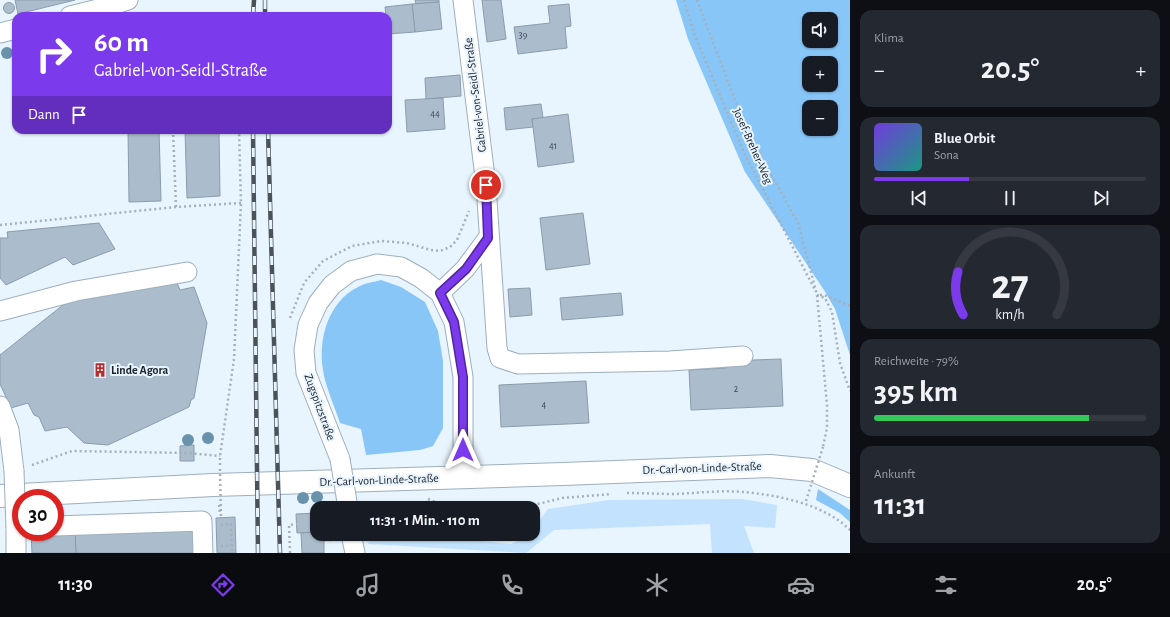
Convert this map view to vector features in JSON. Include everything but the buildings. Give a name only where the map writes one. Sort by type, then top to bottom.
[{"type":"main road","name":"Dr.-Carl-von-Linde-Straße","points":[[0,496],[213,485],[770,466],[812,470],[850,486]]},
{"type":"street","points":[[86,12],[128,0]]},
{"type":"street","name":"Gabriel-von-Seidl-Straße","points":[[464,0],[486,185],[488,238],[496,348],[500,358],[518,364],[670,362],[743,356]]},
{"type":"street","points":[[0,33],[12,30]]},
{"type":"street","points":[[440,293],[466,269],[488,238]]},
{"type":"street","name":"Zugspitzstraße","points":[[347,501],[340,459],[306,373],[304,350],[308,325],[318,303],[332,285],[351,271],[377,264],[401,267],[421,278],[440,293],[454,322],[463,377],[463,477]]},
{"type":"street","points":[[0,311],[76,291],[187,272]]},
{"type":"street","points":[[0,406],[9,430],[16,489]]},
{"type":"street","points":[[64,526],[202,521],[203,553]]},
{"type":"street","points":[[16,553],[17,541]]},
{"type":"street","points":[[352,541],[355,553]]},
{"type":"path","name":"Josef-Breher-Weg","points":[[684,0],[696,36],[745,155],[817,295],[825,298],[832,312],[840,363],[850,390]]},
{"type":"path","name":"Josef-Breher-Weg","points":[[697,0],[746,129],[798,223],[817,295],[827,405],[827,428],[823,447],[805,502]]},
{"type":"path","points":[[173,134],[176,207]]},
{"type":"path","points":[[221,518],[220,456],[234,359],[240,203],[239,134]]},
{"type":"path","points":[[0,225],[176,207],[240,203]]},
{"type":"path","points":[[290,322],[290,315],[304,283],[323,261],[352,246],[381,241],[407,243],[440,251],[450,247],[457,240],[469,209]]},
{"type":"path","points":[[817,295],[824,295],[850,306]]},
{"type":"path","points":[[14,471],[72,451],[187,453],[220,456]]},
{"type":"path","points":[[621,493],[674,494],[742,492],[805,502],[834,516],[850,530]]},
{"type":"path","points":[[540,504],[562,498],[614,494]]},
{"type":"path","points":[[429,499],[434,501]]},
{"type":"path","points":[[221,525],[231,524],[232,553]]},
{"type":"path","points":[[290,553],[289,524],[296,524]]},
{"type":"shaded area","points":[[676,0],[850,0],[850,355],[835,309],[824,290],[745,172],[688,39]]},
{"type":"shaded area","points":[[381,280],[401,287],[425,302],[438,331],[443,361],[443,428],[433,446],[420,450],[366,455],[361,429],[340,423],[324,376],[322,346],[327,322],[339,302],[358,287]]},
{"type":"shaded area","points":[[818,489],[850,510],[850,522],[840,513],[816,500]]},
{"type":"shaded area","points":[[742,499],[777,505],[775,528],[744,526],[754,553],[712,553],[710,524],[554,530],[526,553],[368,544],[369,541],[483,541],[511,544],[518,541],[540,541],[540,520],[548,509],[609,500]]},
{"type":"railway","points":[[253,12],[254,0]]},
{"type":"railway","points":[[265,0],[265,12]]},
{"type":"railway","points":[[253,134],[258,553]]},
{"type":"railway","points":[[268,134],[280,553]]},
{"type":"place","name":"Linde Agora","points":[[100,370]]},
{"type":"route","points":[[463,450],[463,377],[454,322],[440,293],[466,269],[488,238],[486,185]]}]
